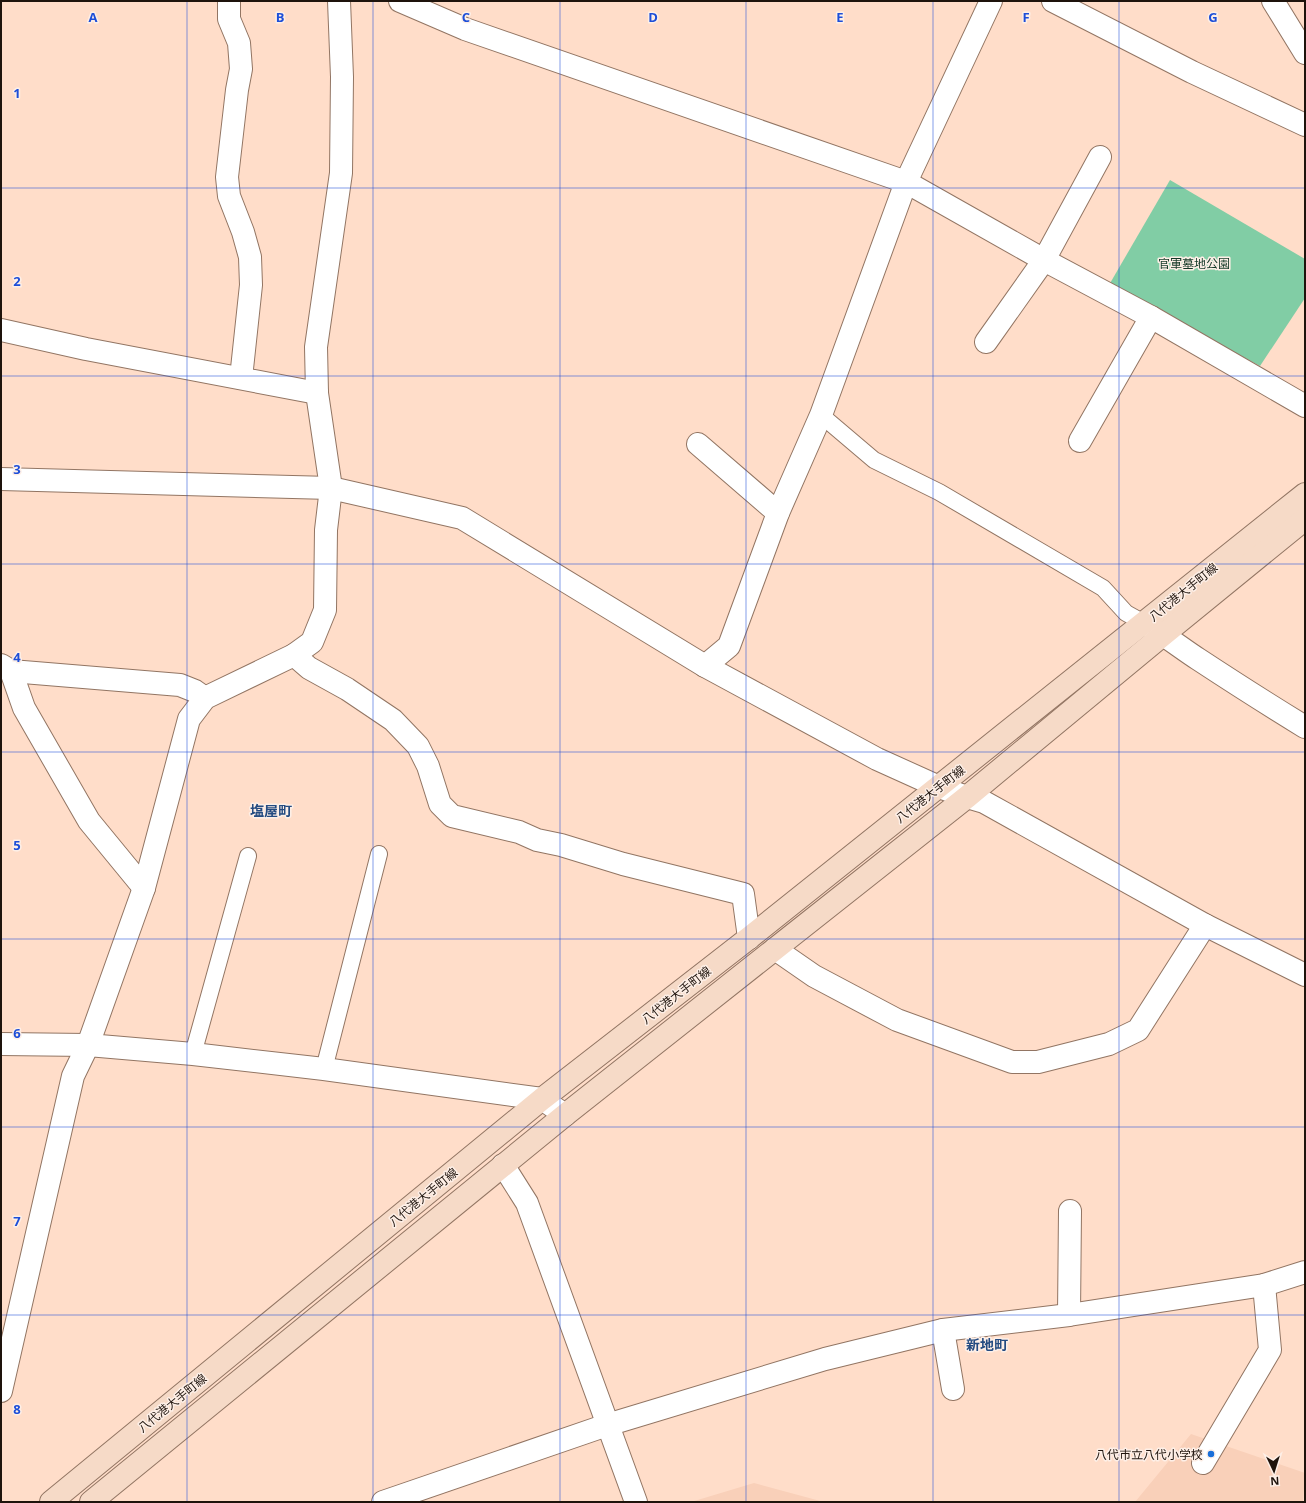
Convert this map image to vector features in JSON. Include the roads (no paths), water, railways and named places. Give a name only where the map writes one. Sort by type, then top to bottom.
[{"type":"main road","name":"八代港大手町線","points":[[51,1502],[542,1099],[749,938],[1305,494]]},
{"type":"main road","name":"八代港大手町線","points":[[91,1502],[564,1115],[967,797],[1305,519]]},
{"type":"street","points":[[229,1],[229,19],[239,43],[241,69],[237,90],[227,177],[229,196],[243,232],[250,257],[251,285],[241,378]]},
{"type":"street","points":[[1,1391],[73,1076],[88,1045],[144,888],[189,718],[204,698],[294,656],[312,642],[325,610],[326,530],[331,488],[317,393],[316,347],[341,173],[342,77],[339,1]]},
{"type":"street","points":[[400,1],[465,29],[906,182],[1044,260],[1151,316],[1305,406]]},
{"type":"street","points":[[705,666],[729,646],[778,513],[821,416],[906,182],[991,1]]},
{"type":"street","points":[[1054,1],[1192,72],[1305,125]]},
{"type":"street","points":[[1273,1],[1305,53]]},
{"type":"street","points":[[986,342],[1044,260],[1100,157]]},
{"type":"street","points":[[1080,441],[1151,316]]},
{"type":"street","points":[[1,330],[86,349],[317,393]]},
{"type":"street","points":[[698,444],[778,513]]},
{"type":"street","points":[[1,479],[331,488],[462,518],[705,666],[877,759],[939,787],[984,802],[1205,925],[1305,975]]},
{"type":"street","points":[[1144,623],[1164,634],[1190,654],[1305,727]]},
{"type":"street","points":[[294,656],[309,668],[347,689],[393,720],[418,746],[428,766],[440,804],[452,816],[519,832],[536,840],[561,845],[623,864],[743,894],[749,938]]},
{"type":"street","points":[[144,888],[89,821],[24,708],[6,668],[180,685],[195,691],[204,698]]},
{"type":"street","points":[[775,949],[814,976],[897,1020],[1012,1062],[1038,1062],[1109,1044],[1138,1030],[1205,925]]},
{"type":"street","points":[[1,1044],[88,1045],[193,1054],[324,1069],[542,1099],[564,1115]]},
{"type":"street","points":[[503,1165],[526,1203],[636,1502]]},
{"type":"street","points":[[1069,1315],[1070,1211]]},
{"type":"street","points":[[383,1502],[409,1498],[607,1425],[825,1360],[943,1330],[1069,1315],[1264,1285],[1305,1272]]},
{"type":"street","points":[[1203,1464],[1270,1350],[1264,1285]]},
{"type":"street","points":[[943,1330],[953,1389]]},
{"type":"lane","points":[[821,416],[874,460],[939,492],[1103,588],[1126,613],[1144,623]]},
{"type":"lane","points":[[324,1069],[379,854]]},
{"type":"lane","points":[[193,1054],[248,856]]},
{"type":"place","name":"八代市立八代小学校","points":[[1211,1454]]},
{"type":"district","name":"塩屋町","points":[[271,810]]},
{"type":"district","name":"新地町","points":[[987,1344]]},
{"type":"park label","name":"官軍墓地公園","points":[[1194,263]]}]
